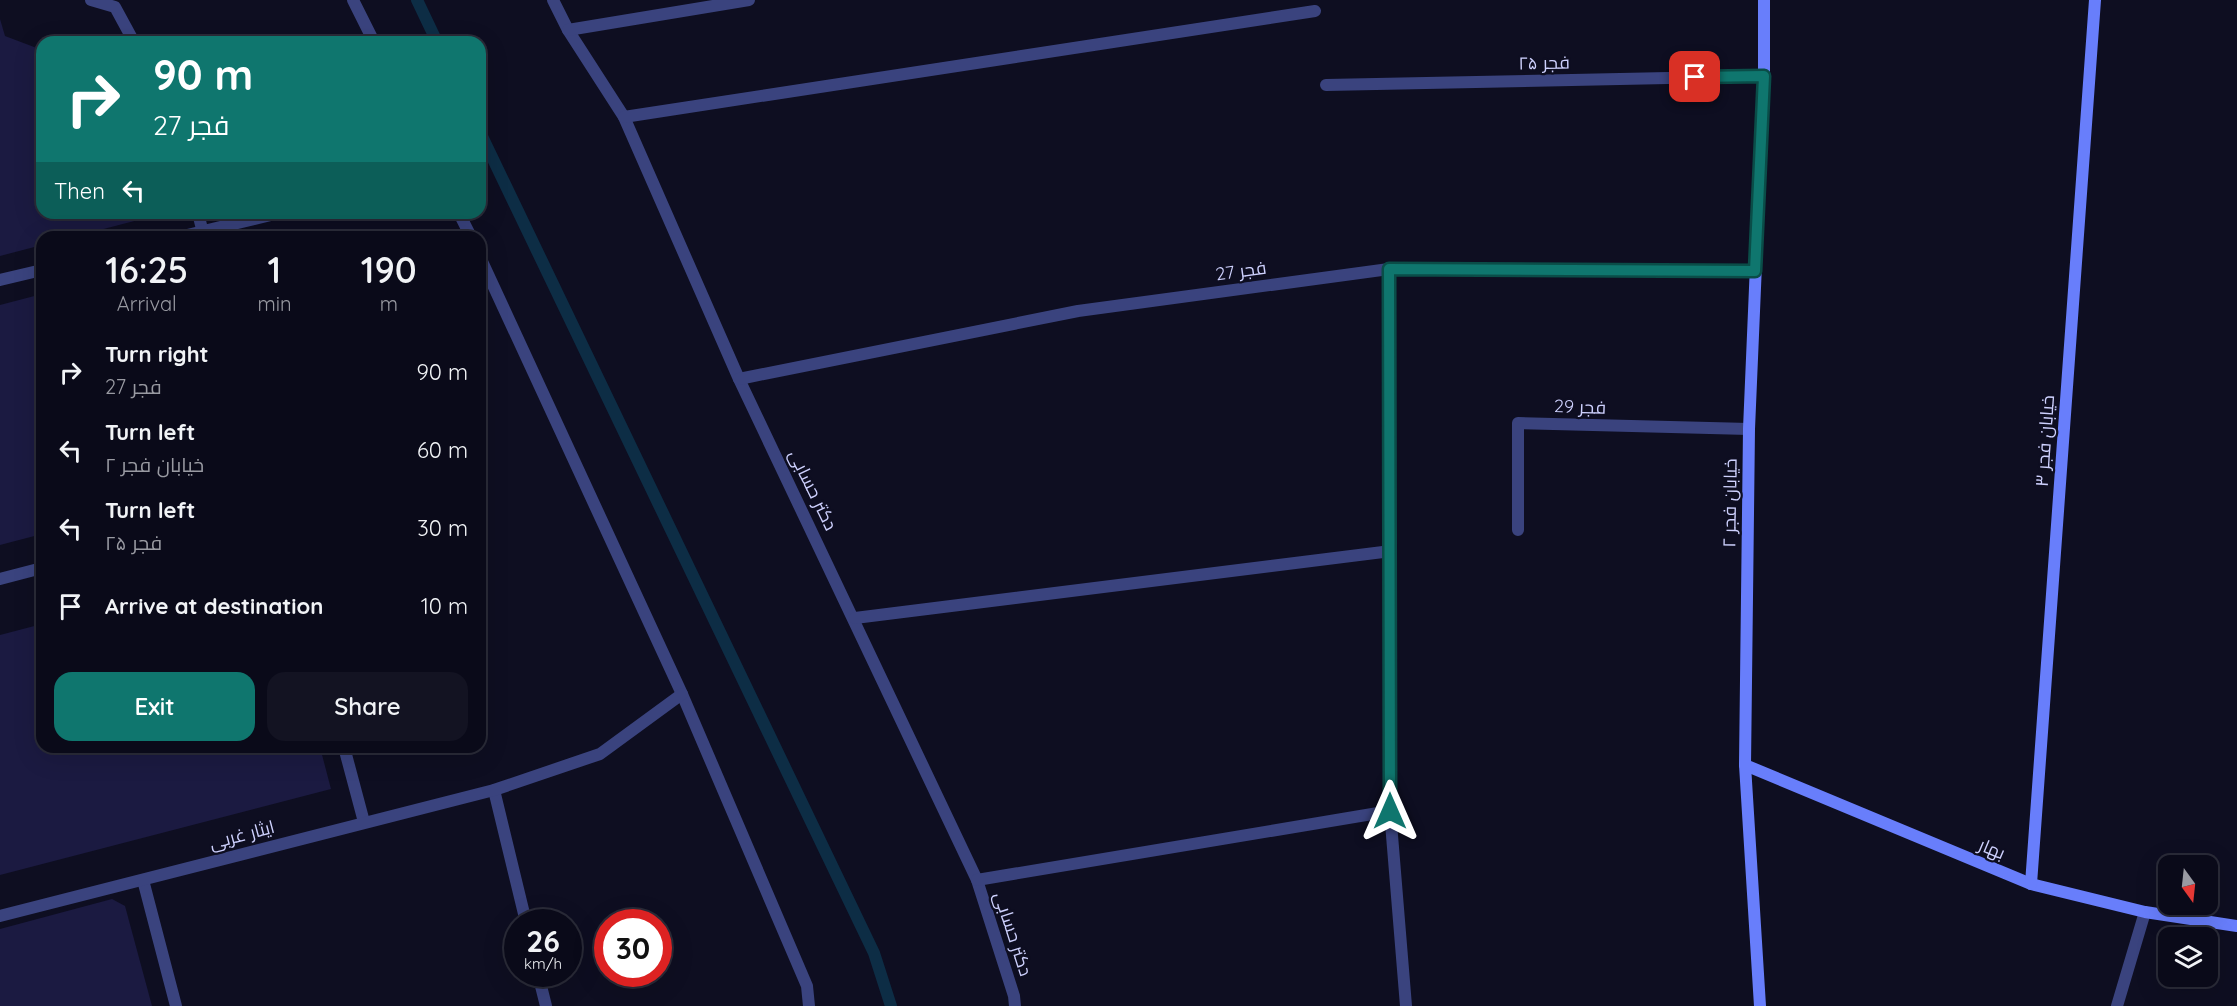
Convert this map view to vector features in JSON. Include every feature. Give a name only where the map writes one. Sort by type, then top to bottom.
[{"type":"street","points":[[91,0],[115,7],[131,36]]},
{"type":"street","points":[[354,0],[371,36]]},
{"type":"street","name":"دکتر حسابی","points":[[553,0],[568,30],[624,117],[739,379],[855,618],[977,880],[1014,996],[1015,1006]]},
{"type":"street","points":[[568,30],[749,0]]},
{"type":"street","name":"خیابان فجر ۲","points":[[1760,1006],[1745,765],[1749,429],[1764,76],[1764,0]]},
{"type":"street","name":"خیابان فجر ۳","points":[[2031,884],[2095,0]]},
{"type":"street","points":[[624,117],[1315,11]]},
{"type":"street","name":"فجر ۲۵","points":[[1326,86],[1764,76]]},
{"type":"street","points":[[214,231],[257,219]]},
{"type":"street","points":[[1389,269],[1390,811],[1406,1006]]},
{"type":"street","name":"فجر 27","points":[[739,379],[1078,312],[1389,269],[1755,271]]},
{"type":"street","points":[[486,270],[682,694],[807,986],[809,1006]]},
{"type":"street","points":[[0,280],[36,271]]},
{"type":"street","name":"فجر 29","points":[[1518,530],[1518,423],[1749,429]]},
{"type":"street","points":[[855,618],[1391,551]]},
{"type":"street","points":[[0,579],[36,570]]},
{"type":"street","name":"ایثار غربی","points":[[0,916],[494,790],[600,754],[682,694]]},
{"type":"street","points":[[346,753],[364,822]]},
{"type":"street","name":"بهار","points":[[1745,765],[2031,884],[2145,912],[2237,926]]},
{"type":"street","points":[[494,790],[523,909]]},
{"type":"street","points":[[977,880],[1390,811]]},
{"type":"street","points":[[143,880],[176,1006]]},
{"type":"street","points":[[2117,1006],[2145,912]]},
{"type":"street","points":[[541,987],[546,1006]]},
{"type":"building","points":[[0,19],[5,36],[36,48],[36,219],[142,219],[96,231],[36,231],[36,247],[0,256]]},
{"type":"building","points":[[36,296],[36,536],[0,545],[0,305]]},
{"type":"building","points":[[36,626],[36,753],[322,753],[331,789],[0,875],[0,635]]},
{"type":"building","points":[[112,899],[125,906],[152,1006],[0,1006],[0,929]]},
{"type":"waterway","points":[[417,0],[434,36]]},
{"type":"waterway","points":[[486,145],[874,953],[891,1006]]},
{"type":"route","points":[[1390,811],[1389,269],[1755,271],[1764,76],[1695,77]]}]
